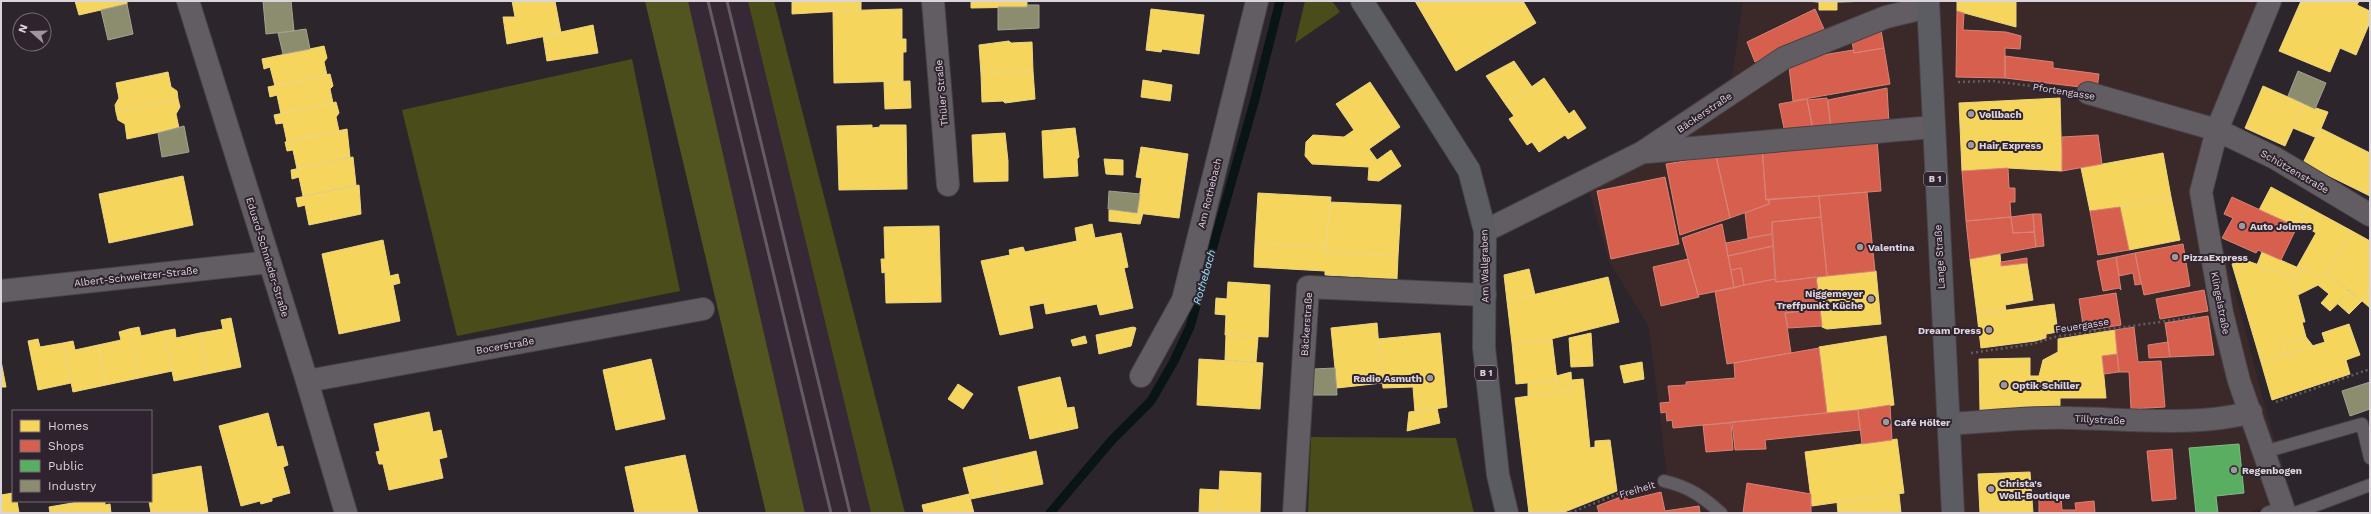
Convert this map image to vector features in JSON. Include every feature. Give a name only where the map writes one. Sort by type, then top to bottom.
[{"type":"main road","name":"Am Wallgraben","points":[[1362,1],[1469,170],[1484,231],[1484,348],[1498,474],[1507,513]]},
{"type":"main road","name":"Lange Straße","points":[[1928,4],[1953,513]]},
{"type":"street","name":"Eduard-Schnieder-Straße","points":[[188,1],[307,381],[346,513]]},
{"type":"street","name":"Thüler Straße","points":[[933,1],[948,185]]},
{"type":"street","name":"Am Rothebach","points":[[1141,376],[1153,357],[1183,300],[1257,1]]},
{"type":"street","name":"Klingelstraße","points":[[2270,1],[2217,130],[2201,192],[2222,313],[2239,381],[2251,412],[2282,512]]},
{"type":"street","name":"Bäckerstraße","points":[[1484,231],[1643,152],[1784,58],[1886,17],[1928,4]]},
{"type":"street","name":"Pfortengasse","points":[[2088,93],[2217,130]]},
{"type":"street","points":[[1643,152],[1933,128]]},
{"type":"street","name":"Schützenstraße","points":[[2217,130],[2275,158],[2370,215]]},
{"type":"street","name":"Albert-Schweitzer-Straße","points":[[1,291],[270,262]]},
{"type":"street","name":"Bäckerstraße","points":[[1294,513],[1308,287],[1485,295]]},
{"type":"street","name":"Bocerstraße","points":[[307,381],[703,309]]},
{"type":"street","name":"Tillystraße","points":[[1948,424],[2072,418],[2117,421],[2230,418],[2251,412]]},
{"type":"lane","points":[[2264,452],[2362,424],[2370,458]]},
{"type":"lane","name":"Freiheit","points":[[1664,481],[1678,484],[1700,494],[1721,513]]},
{"type":"lane","points":[[2282,512],[2370,485]]},
{"type":"path","name":"Pfortengasse","points":[[1931,83],[1993,81],[2088,93]]},
{"type":"path","name":"Feuergasse","points":[[1945,356],[2033,344],[2054,337],[2222,313]]},
{"type":"path","points":[[2251,412],[2370,369]]},
{"type":"path","name":"Freiheit","points":[[1570,513],[1625,491],[1664,481]]},
{"type":"shaded area","points":[[688,1],[748,1],[871,513],[805,513]]},
{"type":"shaded area","points":[[1743,1],[2278,1],[2207,184],[2268,418],[2292,496],[2248,513],[1578,513],[1628,491],[1668,483],[1649,327],[1609,261],[1585,176],[1732,77]]},
{"type":"green space","points":[[645,1],[688,1],[805,513],[766,513]]},
{"type":"green space","points":[[748,1],[774,1],[905,513],[871,513]]},
{"type":"green space","points":[[1305,1],[1332,1],[1340,12],[1295,43]]},
{"type":"green space","points":[[632,59],[680,291],[457,336],[402,110]]},
{"type":"green space","points":[[1311,437],[1456,438],[1474,513],[1308,513]]},
{"type":"building: Homes","points":[[75,1],[127,1],[127,4],[79,15]]},
{"type":"building: Homes","points":[[512,1],[555,1],[561,33],[507,44],[503,17],[515,17]]},
{"type":"building: Homes","points":[[792,1],[861,1],[861,10],[792,14]]},
{"type":"building: Homes","points":[[971,1],[1027,1],[1027,7],[971,8]]},
{"type":"building: Homes","points":[[1415,1],[1523,1],[1536,23],[1456,71]]},
{"type":"building: Homes","points":[[1804,1],[1873,1],[1837,2],[1837,10],[1819,10],[1819,2]]},
{"type":"building: Homes","points":[[1957,1],[2016,1],[2016,27],[1957,11]]},
{"type":"building: Homes","points":[[2301,1],[2359,1],[2357,5],[2370,11],[2370,22],[2356,55],[2340,48],[2330,72],[2279,51]]},
{"type":"building: Homes","points":[[902,9],[902,39],[906,39],[906,52],[903,52],[903,81],[834,83],[833,11]]},
{"type":"building: Homes","points":[[1151,9],[1204,15],[1199,54],[1162,49],[1161,52],[1146,50]]},
{"type":"building: Homes","points":[[593,25],[598,53],[547,61],[543,36]]},
{"type":"building: Homes","points":[[1009,41],[1011,43],[1032,42],[1033,71],[981,74],[979,45]]},
{"type":"building: Homes","points":[[324,46],[327,58],[324,62],[327,75],[275,86],[270,67],[264,69],[262,59]]},
{"type":"building: Homes","points":[[1514,61],[1532,87],[1506,105],[1486,76]]},
{"type":"building: Homes","points":[[1033,71],[1035,99],[1005,103],[1003,101],[982,102],[981,74]]},
{"type":"building: Homes","points":[[168,72],[171,87],[177,91],[178,99],[116,112],[115,105],[119,98],[116,83]]},
{"type":"building: Homes","points":[[330,74],[333,86],[330,89],[333,103],[281,114],[277,95],[270,97],[268,87]]},
{"type":"building: Homes","points":[[1544,78],[1569,114],[1574,110],[1586,128],[1568,139],[1565,135],[1539,152],[1532,142],[1527,145],[1509,119],[1514,116],[1506,105]]},
{"type":"building: Homes","points":[[1143,80],[1172,85],[1170,101],[1141,97]]},
{"type":"building: Homes","points":[[910,81],[911,108],[885,109],[884,82]]},
{"type":"building: Homes","points":[[1370,82],[1400,127],[1369,149],[1377,160],[1391,150],[1401,166],[1379,181],[1368,180],[1369,167],[1312,164],[1305,156],[1306,142],[1313,135],[1344,137],[1354,130],[1336,104]]},
{"type":"building: Homes","points":[[2263,86],[2304,104],[2285,146],[2245,128]]},
{"type":"building: Homes","points":[[2060,98],[2062,171],[2008,168],[1962,171],[1959,103]]},
{"type":"building: Homes","points":[[178,99],[180,107],[176,114],[179,128],[127,139],[125,124],[118,120],[116,112]]},
{"type":"building: Homes","points":[[336,102],[339,113],[336,117],[339,131],[287,142],[283,123],[276,124],[274,115]]},
{"type":"building: Homes","points":[[2304,104],[2328,112],[2317,138],[2293,128]]},
{"type":"building: Homes","points":[[872,125],[872,128],[880,127],[880,125],[906,125],[907,189],[839,190],[837,126]]},
{"type":"building: Homes","points":[[1075,128],[1079,157],[1077,159],[1078,176],[1044,178],[1042,131]]},
{"type":"building: Homes","points":[[2320,128],[2370,153],[2370,196],[2303,163]]},
{"type":"building: Homes","points":[[347,129],[350,157],[297,169],[293,150],[287,151],[285,142]]},
{"type":"building: Homes","points":[[1005,133],[1008,161],[1008,181],[974,182],[972,135]]},
{"type":"building: Homes","points":[[1141,147],[1188,154],[1179,218],[1137,213],[1142,178],[1136,177]]},
{"type":"building: Homes","points":[[2163,153],[2171,197],[2090,211],[2081,168]]},
{"type":"building: Homes","points":[[353,157],[356,185],[303,196],[299,177],[292,179],[291,170]]},
{"type":"building: Homes","points":[[1104,159],[1123,160],[1123,175],[1106,174]]},
{"type":"building: Homes","points":[[183,176],[193,225],[109,243],[99,194]]},
{"type":"building: Homes","points":[[359,185],[361,214],[309,225],[305,205],[298,207],[296,198]]},
{"type":"building: Homes","points":[[2271,187],[2306,206],[2297,227],[2259,210]]},
{"type":"building: Homes","points":[[1258,193],[1331,197],[1326,247],[1255,243]]},
{"type":"building: Homes","points":[[2171,197],[2180,240],[2129,250],[2120,207]]},
{"type":"building: Homes","points":[[1330,202],[1401,205],[1398,256],[1325,252]]},
{"type":"building: Homes","points":[[2306,206],[2352,231],[2324,278],[2297,267],[2316,233],[2299,222]]},
{"type":"building: Homes","points":[[1109,210],[1143,213],[1140,224],[1109,221]]},
{"type":"building: Homes","points":[[1092,224],[1095,238],[1121,233],[1128,267],[1124,268],[1133,308],[1100,315],[1097,304],[1046,314],[1044,303],[1029,306],[1033,328],[1000,335],[981,261],[1010,255],[1009,250],[1023,247],[1025,252],[1077,241],[1075,228]]},
{"type":"building: Homes","points":[[939,226],[941,302],[886,303],[885,272],[882,273],[881,259],[885,259],[884,227]]},
{"type":"building: Homes","points":[[2352,231],[2370,241],[2370,289],[2361,300],[2327,273]]},
{"type":"building: Homes","points":[[383,240],[390,276],[398,274],[400,283],[393,285],[400,321],[339,334],[322,254]]},
{"type":"building: Homes","points":[[1255,243],[1326,247],[1325,252],[1398,256],[1397,279],[1325,275],[1325,271],[1254,267]]},
{"type":"building: Homes","points":[[2262,252],[2301,269],[2297,279],[2257,265]]},
{"type":"building: Homes","points":[[2000,254],[2001,266],[2027,263],[2033,300],[2005,305],[2006,310],[1977,314],[1970,259]]},
{"type":"building: Homes","points":[[2245,260],[2293,277],[2305,322],[2302,322],[2306,337],[2283,343],[2286,354],[2261,362],[2232,264]]},
{"type":"building: Homes","points":[[1529,269],[1535,295],[1507,301],[1504,275]]},
{"type":"building: Homes","points":[[2301,269],[2324,278],[2327,273],[2350,292],[2330,311],[2321,303],[2329,294],[2318,285],[2298,295],[2293,277],[2297,279]]},
{"type":"building: Homes","points":[[1876,271],[1881,324],[1827,329],[1822,327],[1817,277]]},
{"type":"building: Homes","points":[[1608,277],[1619,322],[1547,340],[1512,343],[1507,301]]},
{"type":"building: Homes","points":[[1228,282],[1270,285],[1268,337],[1225,335],[1226,315],[1215,314],[1216,298],[1227,299]]},
{"type":"building: Homes","points":[[2370,289],[2370,306],[2369,307],[2361,300]]},
{"type":"building: Homes","points":[[2350,292],[2362,301],[2349,314],[2338,304]]},
{"type":"building: Homes","points":[[2054,304],[2058,332],[2046,334],[2046,338],[2035,341],[1981,348],[1977,314]]},
{"type":"building: Homes","points":[[231,318],[241,367],[207,374],[200,333],[223,329],[221,320]]},
{"type":"building: Homes","points":[[1377,323],[1382,383],[1337,388],[1331,328]]},
{"type":"building: Homes","points":[[2349,324],[2360,355],[2346,360],[2350,374],[2272,400],[2261,362],[2325,342],[2322,333]]},
{"type":"building: Homes","points":[[139,327],[141,336],[164,331],[172,371],[139,378],[129,329]]},
{"type":"building: Homes","points":[[1133,327],[1136,328],[1131,346],[1099,354],[1096,335]]},
{"type":"building: Homes","points":[[129,329],[139,378],[106,385],[98,345],[121,340],[119,332]]},
{"type":"building: Homes","points":[[175,329],[176,338],[200,333],[207,374],[174,381],[164,331]]},
{"type":"building: Homes","points":[[2115,330],[2117,354],[2102,356],[2106,398],[2060,398],[2060,408],[1980,410],[1979,359],[2030,358],[2030,376],[2039,376],[2043,360],[2058,352],[2058,339]]},
{"type":"building: Homes","points":[[1440,333],[1447,407],[1415,412],[1413,387],[1383,388],[1378,339]]},
{"type":"building: Homes","points":[[1591,333],[1593,366],[1571,367],[1569,338]]},
{"type":"building: Homes","points":[[1226,335],[1258,337],[1256,362],[1225,360]]},
{"type":"building: Homes","points":[[1085,336],[1087,343],[1073,346],[1071,340]]},
{"type":"building: Homes","points":[[1886,336],[1894,405],[1827,413],[1819,347]]},
{"type":"building: Homes","points":[[2306,337],[2313,346],[2286,354],[2283,343]]},
{"type":"building: Homes","points":[[38,339],[40,347],[63,343],[71,383],[38,390],[28,341]]},
{"type":"building: Homes","points":[[1552,339],[1557,380],[1516,384],[1512,343]]},
{"type":"building: Homes","points":[[73,341],[75,350],[98,345],[106,385],[73,392],[63,343]]},
{"type":"building: Homes","points":[[651,359],[665,419],[616,430],[603,370]]},
{"type":"building: Homes","points":[[1199,359],[1263,363],[1260,409],[1197,405]]},
{"type":"building: Homes","points":[[1,361],[6,387],[1,387]]},
{"type":"building: Homes","points":[[1642,362],[1644,379],[1624,383],[1620,366]]},
{"type":"building: Homes","points":[[1571,372],[1572,390],[1558,392],[1556,376]]},
{"type":"building: Homes","points":[[1060,377],[1067,408],[1074,407],[1078,428],[1030,439],[1018,387]]},
{"type":"building: Homes","points":[[1583,379],[1590,448],[1595,447],[1595,441],[1610,440],[1617,491],[1562,513],[1529,513],[1515,398],[1572,390],[1572,380]]},
{"type":"building: Homes","points":[[1557,380],[1558,392],[1528,396],[1528,383]]},
{"type":"building: Homes","points":[[958,384],[973,394],[963,409],[948,399]]},
{"type":"building: Homes","points":[[1437,408],[1440,423],[1407,431],[1409,412]]},
{"type":"building: Homes","points":[[429,412],[433,432],[441,430],[447,457],[439,459],[443,478],[389,490],[383,464],[379,464],[376,452],[380,451],[374,424]]},
{"type":"building: Homes","points":[[268,413],[277,447],[283,446],[288,465],[283,467],[290,493],[272,498],[272,501],[261,504],[260,501],[241,506],[219,426]]},
{"type":"building: Homes","points":[[1897,439],[1904,493],[1812,506],[1805,452]]},
{"type":"building: Homes","points":[[1036,451],[1043,484],[1000,493],[993,461]]},
{"type":"building: Homes","points":[[685,455],[698,513],[635,513],[625,467]]},
{"type":"building: Homes","points":[[993,461],[1000,493],[971,499],[963,468]]},
{"type":"building: Homes","points":[[201,466],[208,513],[151,513],[149,502],[152,502],[152,475]]},
{"type":"building: Homes","points":[[1220,471],[1261,473],[1260,513],[1218,513]]},
{"type":"building: Homes","points":[[2030,472],[2033,513],[1980,513],[1978,474]]},
{"type":"building: Homes","points":[[1200,489],[1219,490],[1218,513],[1199,513]]},
{"type":"building: Homes","points":[[12,493],[12,502],[17,502],[19,513],[1,513],[1,495]]},
{"type":"building: Homes","points":[[969,494],[974,513],[924,513],[922,505]]},
{"type":"building: Homes","points":[[1899,494],[1901,513],[1838,513],[1837,502]]},
{"type":"building: Homes","points":[[78,502],[105,502],[105,505],[110,504],[111,513],[50,513],[49,507]]},
{"type":"building: Shops","points":[[1815,9],[1824,29],[1755,62],[1747,42]]},
{"type":"building: Shops","points":[[1957,11],[1964,13],[1963,30],[2006,32],[2021,36],[2020,49],[2005,48],[2005,78],[1956,77]]},
{"type":"building: Shops","points":[[1881,30],[1884,48],[1854,53],[1852,42]]},
{"type":"building: Shops","points":[[1884,48],[1890,84],[1793,101],[1789,67],[1805,58],[1853,50],[1854,53]]},
{"type":"building: Shops","points":[[2005,56],[2053,62],[2053,68],[2099,74],[2097,89],[2005,78]]},
{"type":"building: Shops","points":[[1887,88],[1889,124],[1831,129],[1828,100]]},
{"type":"building: Shops","points":[[1827,98],[1831,129],[1813,130],[1807,100]]},
{"type":"building: Shops","points":[[1807,99],[1813,130],[1785,133],[1779,104]]},
{"type":"building: Shops","points":[[2098,135],[2102,164],[2062,171],[2062,137]]},
{"type":"building: Shops","points":[[1877,139],[1881,191],[1766,200],[1762,148]]},
{"type":"building: Shops","points":[[1762,148],[1766,200],[1769,199],[1769,204],[1730,218],[1716,156]]},
{"type":"building: Shops","points":[[1716,156],[1730,218],[1680,235],[1666,164]]},
{"type":"building: Shops","points":[[2008,168],[2009,188],[2015,188],[2015,202],[2010,202],[2011,217],[1966,221],[1962,171]]},
{"type":"building: Shops","points":[[1665,177],[1679,244],[1611,259],[1597,191]]},
{"type":"building: Shops","points":[[1867,192],[1875,271],[1827,276],[1819,196]]},
{"type":"building: Shops","points":[[1819,196],[1821,217],[1772,222],[1772,234],[1748,238],[1745,213],[1769,204],[1769,199]]},
{"type":"building: Shops","points":[[2232,197],[2297,227],[2281,260],[2258,250],[2256,253],[2222,238],[2233,218],[2224,214]]},
{"type":"building: Shops","points":[[2120,207],[2129,250],[2098,255],[2090,211]]},
{"type":"building: Shops","points":[[2033,214],[2034,232],[2013,233],[2011,217]]},
{"type":"building: Shops","points":[[2033,214],[2041,214],[2044,246],[2036,247]]},
{"type":"building: Shops","points":[[1821,217],[1827,276],[1776,282],[1772,222]]},
{"type":"building: Shops","points":[[2011,217],[2013,233],[2034,232],[2036,247],[1970,259],[1966,221]]},
{"type":"building: Shops","points":[[1722,224],[1734,288],[1698,295],[1682,238]]},
{"type":"building: Shops","points":[[1772,234],[1773,246],[1728,256],[1726,243]]},
{"type":"building: Shops","points":[[2183,244],[2190,286],[2144,295],[2135,253]]},
{"type":"building: Shops","points":[[1773,246],[1775,279],[1744,285],[1741,268],[1731,270],[1728,256]]},
{"type":"building: Shops","points":[[2135,253],[2141,284],[2135,285],[2133,273],[2119,276],[2116,257]]},
{"type":"building: Shops","points":[[2116,257],[2121,290],[2119,288],[2103,291],[2097,261]]},
{"type":"building: Shops","points":[[2027,258],[2027,263],[2001,266],[2001,262]]},
{"type":"building: Shops","points":[[1688,259],[1699,297],[1661,306],[1653,267]]},
{"type":"building: Shops","points":[[1741,268],[1744,285],[1734,288],[1731,270]]},
{"type":"building: Shops","points":[[1816,277],[1820,309],[1785,313],[1791,353],[1727,364],[1715,291],[1775,279],[1776,282]]},
{"type":"building: Shops","points":[[2204,290],[2208,311],[2160,319],[2156,299]]},
{"type":"building: Shops","points":[[2116,293],[2121,325],[2084,331],[2079,299]]},
{"type":"building: Shops","points":[[1820,309],[1822,326],[1788,328],[1785,313]]},
{"type":"building: Shops","points":[[2208,316],[2214,355],[2170,357],[2165,323]]},
{"type":"building: Shops","points":[[2134,327],[2138,362],[2161,361],[2165,407],[2131,409],[2129,372],[2119,372],[2115,330]]},
{"type":"building: Shops","points":[[2168,342],[2170,357],[2149,358],[2148,345]]},
{"type":"building: Shops","points":[[1819,348],[1827,413],[1673,428],[1672,420],[1667,421],[1666,412],[1661,413],[1660,403],[1670,402],[1668,386],[1686,385],[1686,382],[1735,378],[1734,363]]},
{"type":"building: Shops","points":[[2117,354],[2119,372],[2104,374],[2102,356]]},
{"type":"building: Shops","points":[[1890,405],[1892,440],[1862,444],[1858,410]]},
{"type":"building: Shops","points":[[1858,410],[1860,430],[1765,440],[1766,449],[1735,450],[1732,422]]},
{"type":"building: Shops","points":[[1731,423],[1733,450],[1706,452],[1703,425]]},
{"type":"building: Shops","points":[[2172,449],[2176,499],[2152,501],[2147,451]]},
{"type":"building: Shops","points":[[1747,483],[1811,494],[1811,513],[1743,513]]},
{"type":"building: Shops","points":[[1661,492],[1665,511],[1699,506],[1700,513],[1599,513],[1597,506],[1626,495],[1628,500]]},
{"type":"building: Shops","points":[[2061,497],[2062,510],[2076,510],[2075,503],[2094,501],[2095,513],[2039,513],[2039,499]]},
{"type":"building: Public","points":[[2239,444],[2244,493],[2216,496],[2218,513],[2196,513],[2189,448]]},
{"type":"building: Industry","points":[[263,1],[291,1],[294,31],[266,34]]},
{"type":"building: Industry","points":[[127,4],[133,34],[108,40],[101,10]]},
{"type":"building: Industry","points":[[1027,5],[1039,5],[1039,28],[998,30],[998,7],[1027,7]]},
{"type":"building: Industry","points":[[306,29],[310,49],[283,54],[278,33]]},
{"type":"building: Industry","points":[[2298,71],[2326,83],[2315,109],[2288,96]]},
{"type":"building: Industry","points":[[184,126],[189,152],[162,157],[158,133]]},
{"type":"building: Industry","points":[[1109,191],[1140,194],[1137,213],[1108,209]]},
{"type":"building: Industry","points":[[1335,368],[1337,395],[1312,395],[1314,369]]},
{"type":"building: Industry","points":[[2370,382],[2370,409],[2350,416],[2342,391]]},
{"type":"waterway","name":"Rothebach","points":[[1050,513],[1112,440],[1151,401],[1174,361],[1190,327],[1255,99],[1280,1]]},
{"type":"railway","points":[[708,1],[831,513]]},
{"type":"railway","points":[[727,1],[850,513]]},
{"type":"place","name":"Vollbach","points":[[1971,114]]},
{"type":"place","name":"Hair Express","points":[[1971,145]]},
{"type":"place","name":"Auto Jolmes","points":[[2242,226]]},
{"type":"place","name":"Valentina","points":[[1860,247]]},
{"type":"place","name":"PizzaExpress","points":[[2175,257]]},
{"type":"place","name":"Niggemeyer Treffpunkt Küche","points":[[1871,299]]},
{"type":"place","name":"Dream Dress","points":[[1989,330]]},
{"type":"place","name":"Radio Asmuth","points":[[1430,378]]},
{"type":"place","name":"Optik Schiller","points":[[2004,385]]},
{"type":"place","name":"Café Hölter","points":[[1886,422]]},
{"type":"place","name":"Regenbogen","points":[[2234,470]]},
{"type":"place","name":"Christa's Woll-Boutique","points":[[1991,489]]}]
